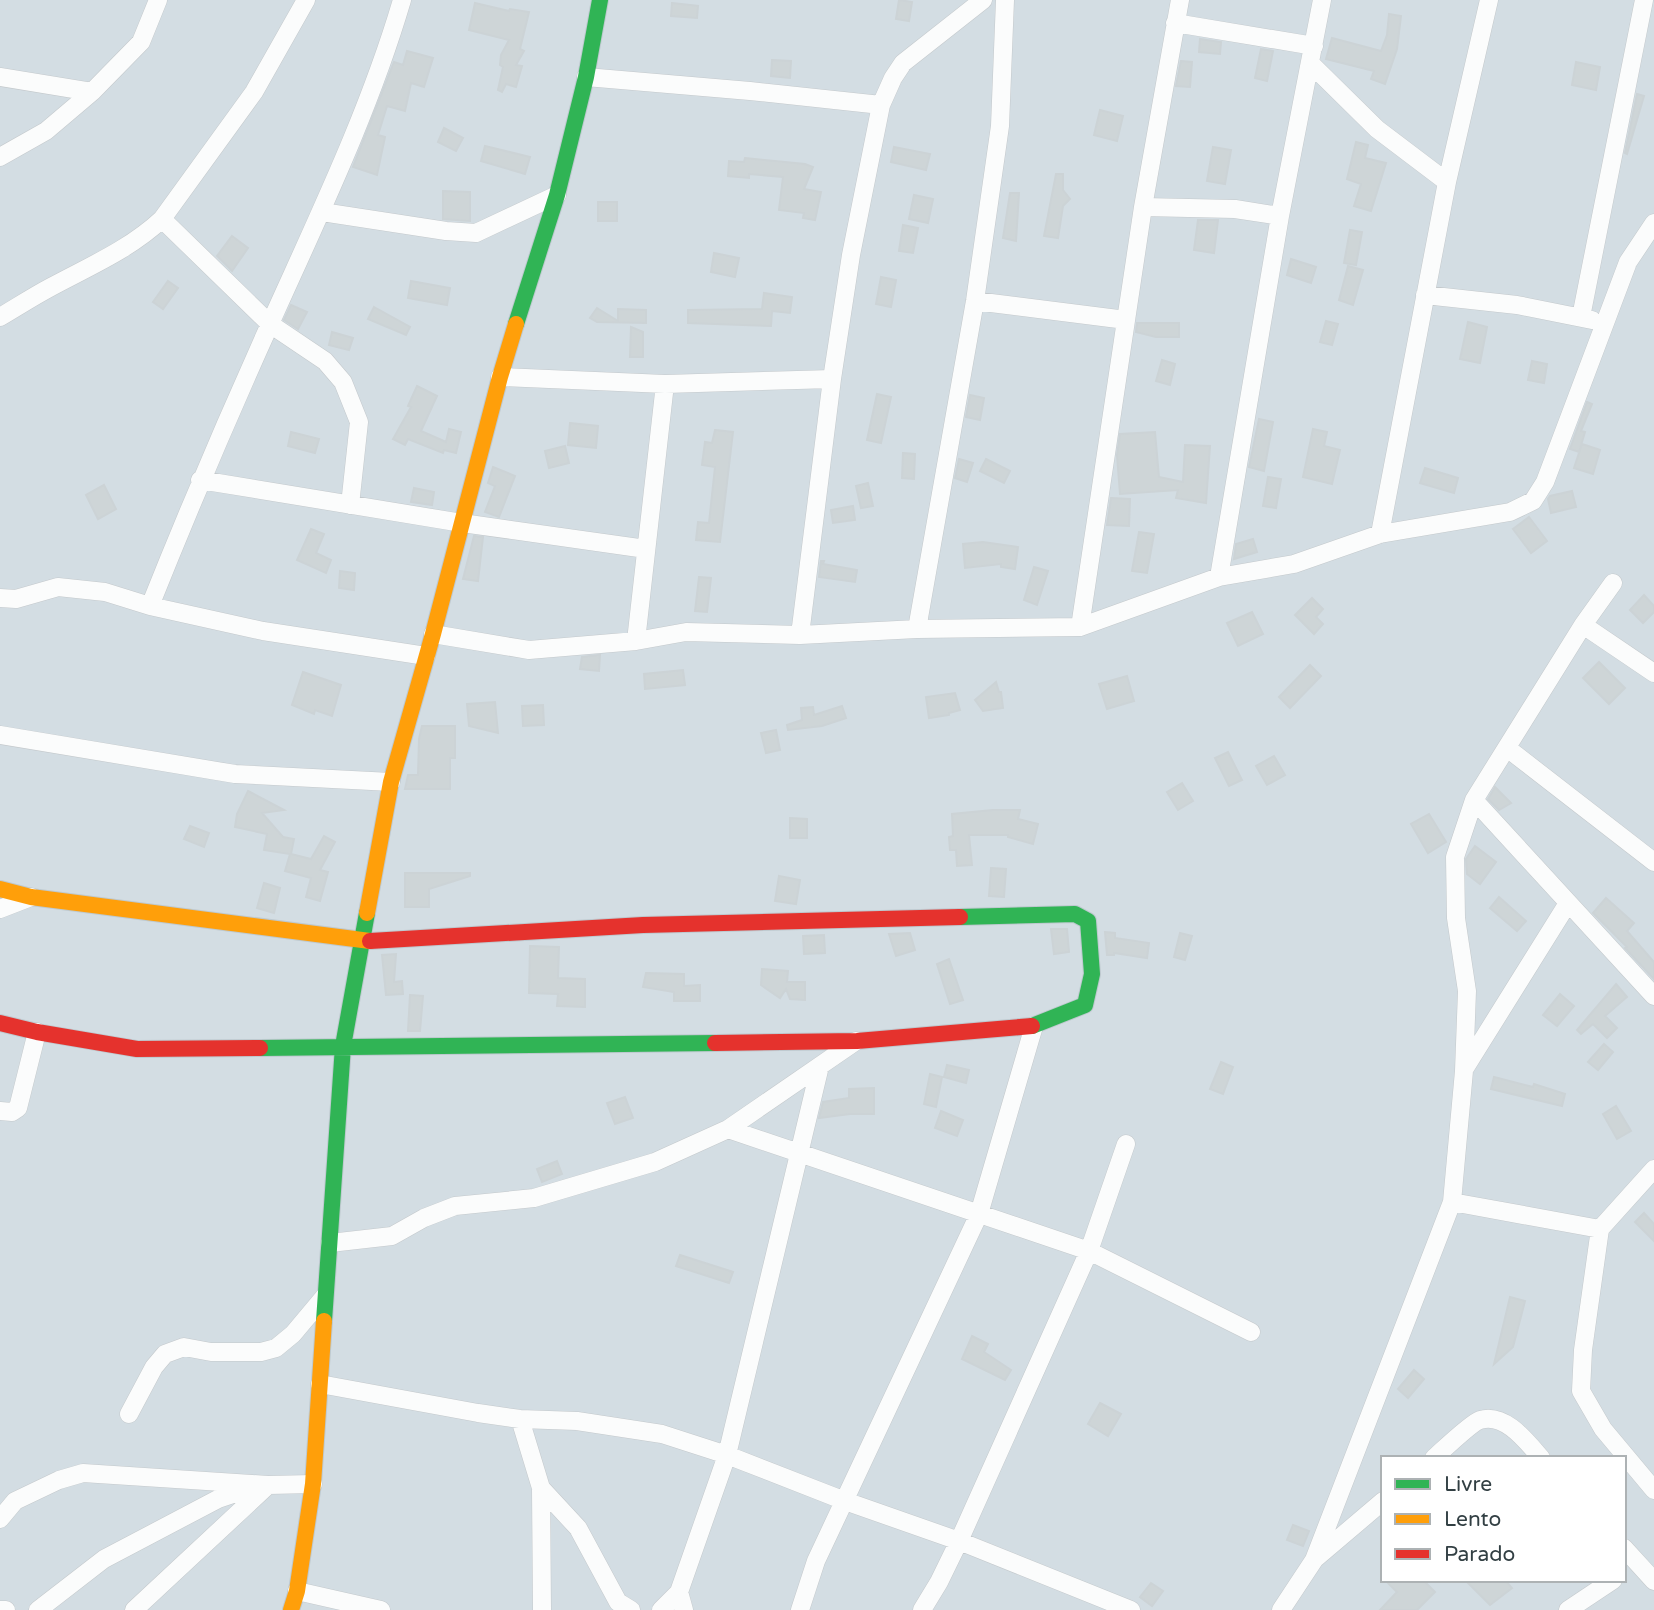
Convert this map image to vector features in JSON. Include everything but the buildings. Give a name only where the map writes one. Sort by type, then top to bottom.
[{"type":"street","points":[[0,157],[46,131],[92,92],[141,42],[158,0]]},
{"type":"street","points":[[0,317],[113,255],[162,219],[254,92],[306,0]]},
{"type":"street","points":[[150,606],[200,480],[322,212],[385,57],[402,0]]},
{"type":"street","points":[[291,1610],[297,1591],[313,1484],[343,1046],[391,782],[500,377],[557,195],[586,77],[600,0]]},
{"type":"street","points":[[800,635],[832,379],[851,255],[881,104],[892,78],[903,63],[983,0]]},
{"type":"street","points":[[917,629],[975,301],[1000,126],[1005,0]]},
{"type":"street","points":[[1080,627],[1143,207],[1180,0]]},
{"type":"street","points":[[1219,576],[1280,216],[1322,0]]},
{"type":"street","points":[[1380,534],[1447,182],[1489,0]]},
{"type":"street","points":[[1581,317],[1644,0]]},
{"type":"street","points":[[1175,23],[1312,55],[1377,129],[1447,182]]},
{"type":"street","points":[[0,77],[92,92]]},
{"type":"street","points":[[586,77],[881,104]]},
{"type":"street","points":[[322,212],[476,233],[557,195]]},
{"type":"street","points":[[1143,207],[1235,209],[1280,216]]},
{"type":"street","points":[[162,219],[270,324],[325,361],[343,382],[359,422],[350,505]]},
{"type":"street","points":[[433,634],[529,650],[636,641],[686,632],[800,635],[917,629],[1080,627],[1219,576],[1294,564],[1380,534],[1510,512],[1533,501],[1545,482],[1628,262],[1654,223]]},
{"type":"street","points":[[1425,295],[1517,304],[1606,323]]},
{"type":"street","points":[[975,301],[1126,320]]},
{"type":"street","points":[[500,377],[665,384],[832,379]]},
{"type":"street","points":[[636,641],[665,384]]},
{"type":"street","points":[[200,480],[646,550]]},
{"type":"street","points":[[1281,1610],[1314,1560],[1452,1202],[1464,1071],[1467,991],[1456,918],[1455,858],[1474,800],[1583,625],[1613,583]]},
{"type":"street","points":[[0,598],[16,599],[58,587],[105,592],[150,606],[263,631],[426,656]]},
{"type":"street","points":[[1583,625],[1654,673]]},
{"type":"street","points":[[0,735],[234,774],[391,782]]},
{"type":"street","points":[[1507,748],[1654,862]]},
{"type":"street","points":[[1474,800],[1654,996]]},
{"type":"street","points":[[0,889],[31,897],[362,941],[643,925],[1075,914],[1088,921],[1093,956],[1091,989],[1085,1005],[1034,1026],[857,1041],[137,1049],[0,1023]]},
{"type":"street","points":[[0,909],[31,897]]},
{"type":"street","points":[[1464,1071],[1568,903]]},
{"type":"street","points":[[800,1610],[816,1561],[979,1214],[1034,1026]]},
{"type":"street","points":[[0,1111],[12,1112],[18,1108],[37,1032]]},
{"type":"street","points":[[330,1242],[391,1236],[424,1218],[455,1206],[534,1198],[655,1162],[727,1129],[783,1094],[857,1041]]},
{"type":"street","points":[[661,1610],[679,1592],[727,1455],[820,1066]]},
{"type":"street","points":[[727,1129],[1089,1251],[1251,1332]]},
{"type":"street","points":[[922,1610],[959,1541],[1089,1251],[1126,1144]]},
{"type":"street","points":[[1625,1456],[1602,1429],[1581,1391],[1583,1350],[1600,1229],[1654,1169]]},
{"type":"street","points":[[1452,1202],[1600,1229]]},
{"type":"street","points":[[129,1414],[154,1367],[165,1354],[184,1347],[211,1352],[261,1352],[276,1348],[324,1297]]},
{"type":"street","points":[[320,1384],[520,1419],[577,1421],[662,1434],[727,1455],[845,1501],[959,1541],[1131,1610]]},
{"type":"street","points":[[520,1419],[541,1488],[542,1610]]},
{"type":"street","points":[[1436,1456],[1479,1420],[1492,1419],[1505,1422],[1539,1456]]},
{"type":"street","points":[[1626,1457],[1654,1490]]},
{"type":"street","points":[[0,1519],[15,1501],[59,1480],[83,1473],[265,1488]]},
{"type":"street","points":[[38,1610],[104,1559],[218,1499],[265,1488],[313,1484]]},
{"type":"street","points":[[134,1610],[265,1488]]},
{"type":"street","points":[[541,1488],[578,1528],[618,1602],[631,1610]]},
{"type":"street","points":[[1314,1560],[1381,1503]]},
{"type":"street","points":[[1631,1568],[1654,1581]]},
{"type":"street","points":[[1568,1610],[1610,1582]]},
{"type":"street","points":[[297,1591],[381,1610]]},
{"type":"street","points":[[679,1592],[684,1610]]},
{"type":"street","points":[[0,1609],[6,1610]]},
{"type":"shaded area","points":[[0,0],[1654,0],[1654,1610],[0,1610]]},
{"type":"traffic: fast","points":[[516,324],[557,195],[586,77],[600,0]]},
{"type":"traffic: fast","points":[[324,1321],[343,1046],[367,913]]},
{"type":"traffic: fast","points":[[960,917],[1075,914],[1088,921],[1092,974],[1085,1005],[1032,1026]]},
{"type":"traffic: fast","points":[[260,1048],[715,1043]]},
{"type":"traffic: slow","points":[[367,913],[391,782],[516,324]]},
{"type":"traffic: slow","points":[[0,889],[31,897],[370,941]]},
{"type":"traffic: slow","points":[[291,1610],[297,1591],[313,1484],[324,1321]]},
{"type":"traffic: jam","points":[[370,941],[643,925],[960,917]]},
{"type":"traffic: jam","points":[[0,1023],[137,1049],[260,1048]]},
{"type":"traffic: jam","points":[[715,1043],[857,1041],[1032,1026]]}]
